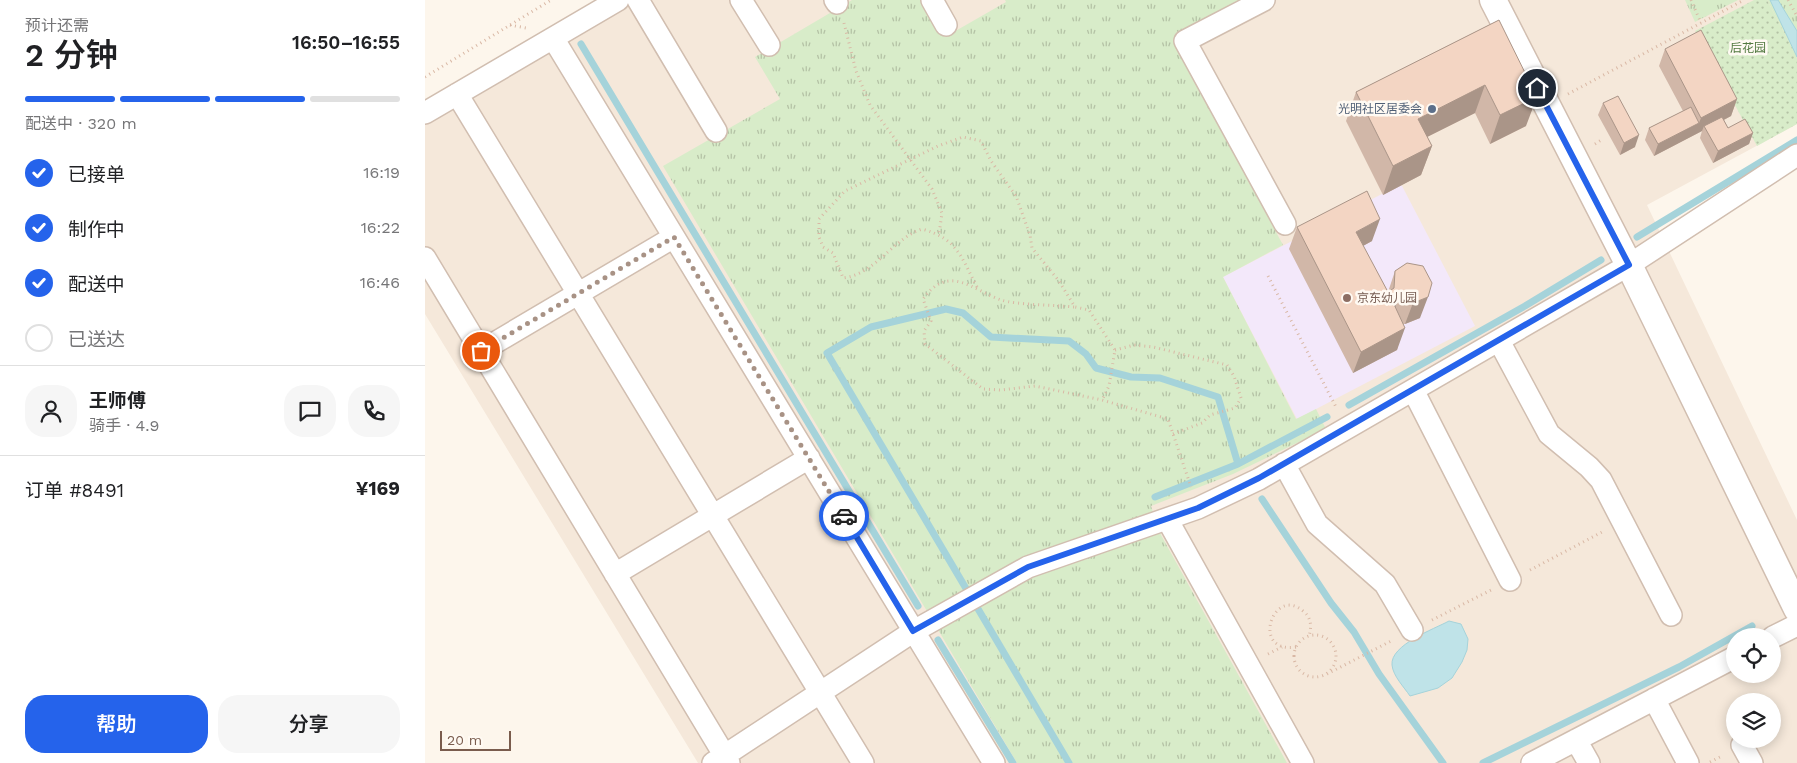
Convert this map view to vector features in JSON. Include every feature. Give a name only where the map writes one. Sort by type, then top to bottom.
[{"type":"street","points":[[425,113],[618,0]]},
{"type":"street","points":[[638,0],[716,131]]},
{"type":"street","points":[[741,0],[769,45]]},
{"type":"street","points":[[932,0],[946,24]]},
{"type":"street","points":[[1264,0],[1185,41],[1285,224]]},
{"type":"street","points":[[1493,0],[1545,106],[1629,265],[1797,609]]},
{"type":"street","points":[[553,38],[995,763]]},
{"type":"street","points":[[457,94],[863,763]]},
{"type":"street","points":[[425,258],[615,574],[722,760],[913,631],[1028,567],[1198,508],[1284,464],[1629,265],[1797,156]]},
{"type":"street","points":[[481,351],[674,237]]},
{"type":"street","points":[[1499,341],[1549,434],[1589,467],[1601,480],[1671,615]]},
{"type":"street","points":[[1413,390],[1511,580]]},
{"type":"street","points":[[615,574],[809,458]]},
{"type":"street","points":[[1284,464],[1317,524],[1385,584],[1412,630]]},
{"type":"street","points":[[1167,519],[1303,763]]},
{"type":"street","points":[[1781,634],[1797,625]]},
{"type":"street","points":[[1532,763],[1726,662]]},
{"type":"street","points":[[1654,699],[1688,763]]},
{"type":"street","points":[[1576,740],[1589,763]]},
{"type":"path","points":[[425,77],[551,0]]},
{"type":"path","points":[[1691,0],[1701,23]]},
{"type":"path","points":[[1545,106],[1744,0]]},
{"type":"path","points":[[1788,0],[1797,16]]},
{"type":"path","points":[[836,2],[851,46],[856,71],[870,104],[932,189],[942,213],[939,234]]},
{"type":"path","points":[[977,287],[954,244],[939,234],[922,229],[899,240],[880,259],[855,276],[843,278],[833,254],[823,247],[819,237],[819,219],[845,191],[910,159],[963,137],[981,141],[991,161],[1016,196],[1030,235],[1032,248],[1059,282],[1075,307]]},
{"type":"path","points":[[1268,276],[1347,428]]},
{"type":"path","points":[[1102,400],[1109,382],[1115,350],[1089,310],[1001,300],[962,281],[947,281],[929,290],[923,299],[931,321],[924,331],[925,344],[983,389],[1001,390],[1035,386],[1102,400],[1168,419],[1193,492]]},
{"type":"path","points":[[1115,350],[1135,345],[1153,347],[1227,365],[1234,376],[1241,398],[1235,408],[1212,414],[1201,423],[1173,434]]},
{"type":"path","points":[[1296,647],[1283,646],[1272,637],[1269,624],[1275,612],[1287,606],[1300,608],[1309,617],[1311,624],[1309,636]]},
{"type":"path","points":[[1327,674],[1335,663],[1336,649],[1328,638],[1321,635],[1302,639],[1296,647],[1294,658],[1301,671],[1313,677],[1327,674],[1375,650]]},
{"type":"shaded area","points":[[596,0],[1797,0],[1797,124],[1647,205],[1797,520],[1797,763],[698,763],[425,314],[425,101]]},
{"type":"shaded area","name":"京东幼儿园","points":[[1401,184],[1475,326],[1297,419],[1223,277]]},
{"type":"green space","points":[[852,0],[923,0],[945,37],[1006,2],[1005,0],[1243,0],[1174,41],[1283,245],[1223,277],[1296,419],[1316,409],[1326,429],[1233,474],[1151,506],[1161,535],[1287,763],[1017,763],[663,166],[780,99],[755,57]]},
{"type":"green space","points":[[1685,0],[1738,0],[1695,22]]},
{"type":"green space","name":"后花园","points":[[1754,0],[1767,0],[1797,57],[1797,124],[1757,146],[1695,31]]},
{"type":"green space","points":[[1767,0],[1797,0],[1797,57]]},
{"type":"water","points":[[1770,0],[1778,0],[1797,31],[1797,57]]},
{"type":"water","points":[[1449,621],[1461,624],[1468,639],[1467,650],[1462,662],[1452,678],[1438,688],[1410,696],[1394,673],[1393,658],[1405,644],[1414,638]]},
{"type":"building","points":[[1499,20],[1537,97],[1500,115],[1485,85],[1418,119],[1432,146],[1393,166],[1356,92]]},
{"type":"building","points":[[1701,30],[1737,99],[1701,118],[1665,49]]},
{"type":"building","points":[[1618,96],[1639,135],[1624,143],[1603,103]]},
{"type":"building","points":[[1691,107],[1699,123],[1658,144],[1649,128]]},
{"type":"building","points":[[1722,117],[1728,128],[1745,119],[1753,133],[1718,151],[1704,126]]},
{"type":"building","points":[[1367,191],[1380,219],[1356,232],[1388,292],[1394,288],[1395,271],[1407,263],[1423,266],[1432,283],[1428,297],[1413,303],[1399,297],[1392,300],[1405,328],[1361,352],[1297,227]]},
{"type":"waterway","points":[[581,44],[918,606]]},
{"type":"waterway","points":[[1637,237],[1797,140]]},
{"type":"waterway","points":[[1349,405],[1525,306],[1601,260]]},
{"type":"waterway","points":[[1069,763],[827,353],[871,327],[946,309],[963,313],[991,337],[1069,341],[1086,354],[1096,368],[1131,377],[1160,378],[1218,397],[1238,464]]},
{"type":"waterway","points":[[1155,497],[1238,464],[1327,417]]},
{"type":"waterway","points":[[1262,499],[1331,603],[1354,632],[1379,674],[1443,763]]},
{"type":"waterway","points":[[1483,763],[1679,667],[1752,626]]},
{"type":"waterway","points":[[938,640],[1013,763]]},
{"type":"way so far","points":[[481,351],[674,237],[844,516]]},
{"type":"place","name":"光明社区居委会","points":[[1432,109]]},
{"type":"place","name":"京东幼儿园","points":[[1347,298]]},
{"type":"route","points":[[844,516],[913,631],[1028,567],[1198,508],[1259,478],[1629,265],[1537,88]]}]
